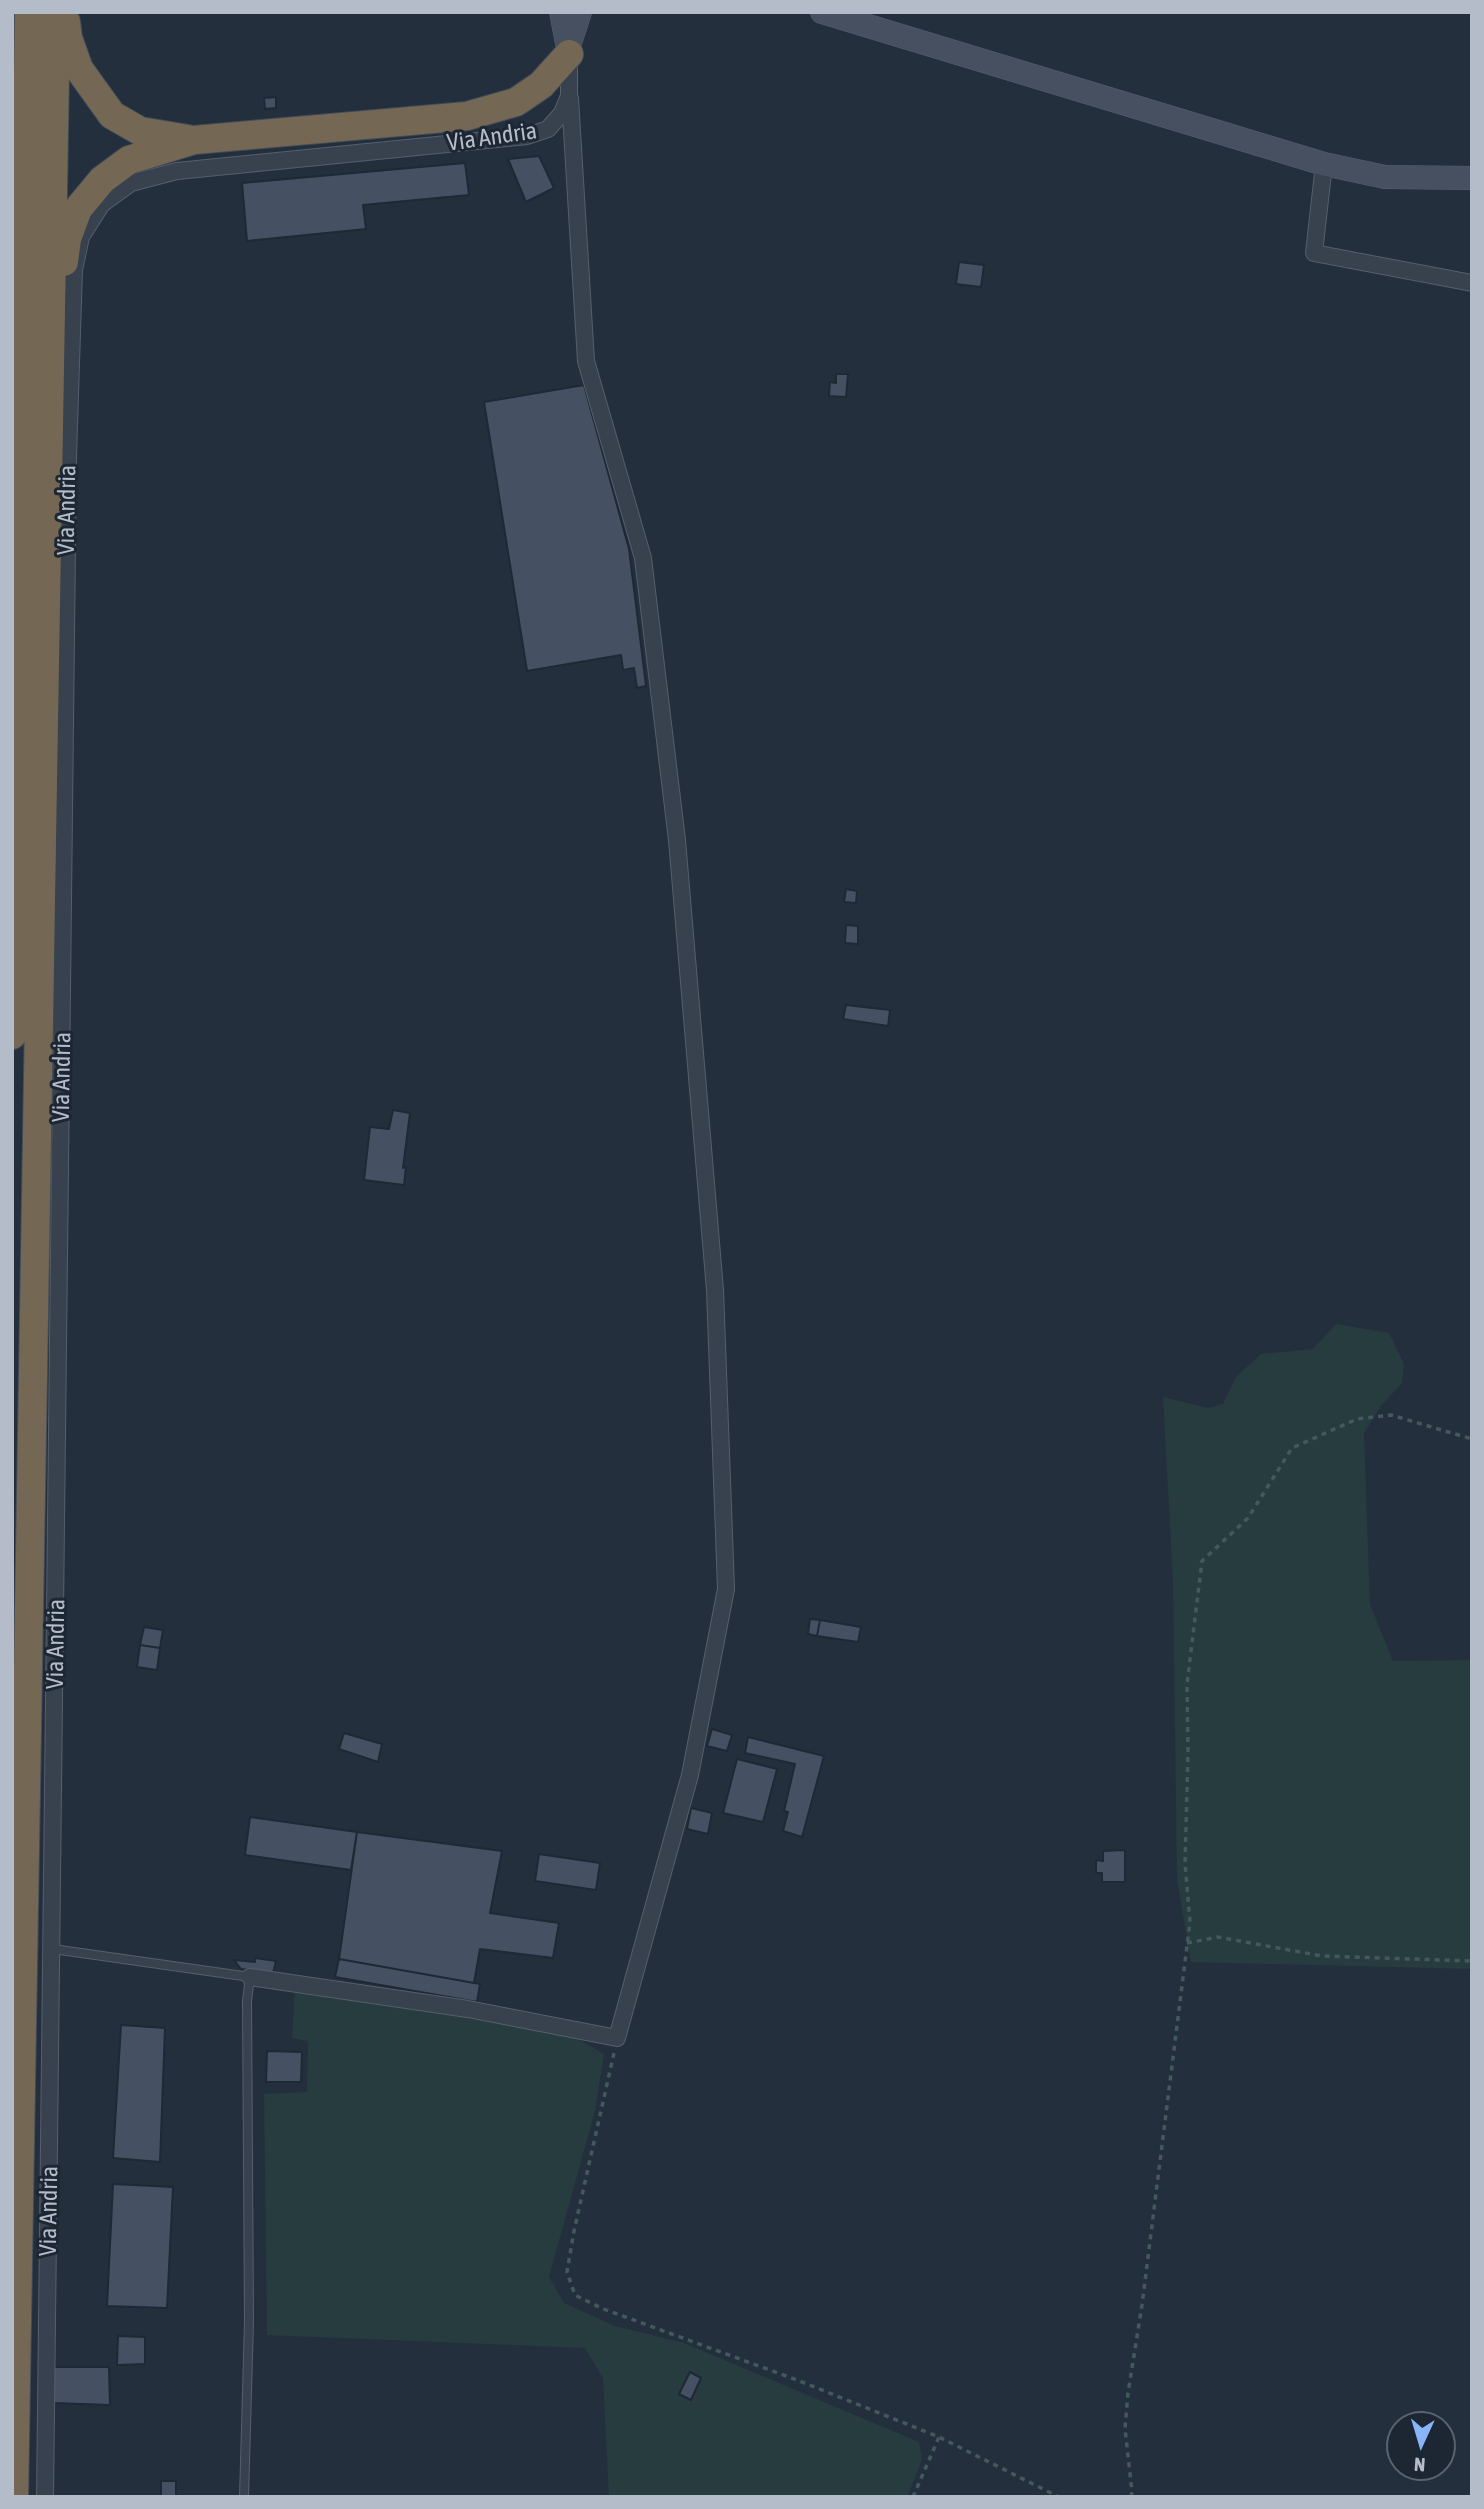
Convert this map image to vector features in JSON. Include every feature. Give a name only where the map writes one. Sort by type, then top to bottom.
[{"type":"highway","points":[[12,1035],[29,12]]},
{"type":"highway","points":[[14,2497],[56,12]]},
{"type":"highway","points":[[65,12],[68,38],[79,69],[112,115],[140,131],[194,140]]},
{"type":"highway","points":[[50,373],[67,239],[78,209],[102,180],[129,160],[194,140],[467,116],[516,103],[541,85],[569,50]]},
{"type":"street","points":[[250,1977],[468,2009],[618,2038],[690,1775],[726,1590],[715,1290],[677,840],[643,558],[586,361],[569,96],[569,50],[561,12]]},
{"type":"street","points":[[569,50],[580,12]]},
{"type":"street","points":[[822,12],[1324,164],[1385,177],[1472,178]]},
{"type":"street","name":"Via Andria","points":[[45,2497],[68,457],[74,270],[81,237],[102,204],[131,183],[177,171],[527,136],[548,129],[562,113],[569,96]]},
{"type":"street","points":[[1324,164],[1314,253],[1472,283]]},
{"type":"lane","points":[[53,1949],[250,1977],[247,2001],[249,2322],[244,2497]]},
{"type":"path","points":[[1130,2497],[1132,2492],[1125,2428],[1128,2393],[1142,2305],[1190,1922],[1185,1863],[1188,1753],[1186,1684],[1202,1561],[1248,1518],[1292,1448],[1357,1419],[1391,1415],[1472,1439]]},
{"type":"path","points":[[1187,1943],[1218,1937],[1322,1956],[1472,1961]]},
{"type":"path","points":[[618,2038],[569,2258],[567,2272],[575,2295],[601,2308],[797,2380],[939,2437],[1059,2497]]},
{"type":"path","points":[[913,2497],[939,2437]]},
{"type":"green space","points":[[1336,1324],[1389,1333],[1404,1364],[1402,1383],[1381,1406],[1364,1433],[1370,1605],[1393,1661],[1472,1660],[1472,1969],[1191,1962],[1177,1879],[1173,1582],[1163,1397],[1208,1408],[1223,1404],[1236,1377],[1261,1354],[1313,1349]]},
{"type":"green space","points":[[295,1988],[573,2036],[604,2054],[595,2111],[549,2277],[564,2303],[615,2326],[684,2343],[919,2442],[922,2460],[907,2497],[609,2497],[603,2378],[585,2348],[267,2335],[264,2094],[307,2092],[308,2041],[292,2038]]},
{"type":"building","points":[[276,97],[276,108],[265,109],[264,98]]},
{"type":"building","points":[[539,156],[554,188],[526,202],[508,159]]},
{"type":"building","points":[[465,163],[469,195],[363,205],[366,229],[247,241],[242,183]]},
{"type":"building","points":[[959,262],[984,265],[981,287],[956,284]]},
{"type":"building","points":[[836,374],[848,374],[846,397],[829,396],[830,382],[836,383]]},
{"type":"building","points":[[584,385],[629,549],[646,686],[637,688],[634,668],[623,670],[621,655],[527,671],[484,402]]},
{"type":"building","points":[[846,889],[857,891],[856,903],[844,902]]},
{"type":"building","points":[[846,925],[858,926],[858,944],[845,943]]},
{"type":"building","points":[[846,1005],[890,1010],[888,1026],[843,1019]]},
{"type":"building","points":[[393,1110],[410,1113],[403,1168],[406,1167],[404,1185],[364,1180],[370,1127],[389,1129]]},
{"type":"building","points":[[810,1619],[820,1620],[817,1636],[808,1634]]},
{"type":"building","points":[[820,1620],[861,1627],[858,1642],[817,1636]]},
{"type":"building","points":[[144,1627],[163,1630],[160,1648],[140,1645]]},
{"type":"building","points":[[140,1645],[160,1648],[157,1670],[137,1667]]},
{"type":"building","points":[[712,1729],[732,1735],[727,1751],[707,1746]]},
{"type":"building","points":[[344,1733],[382,1744],[378,1762],[339,1749]]},
{"type":"building","points":[[748,1737],[824,1756],[802,1837],[783,1831],[788,1812],[784,1811],[795,1764],[745,1753]]},
{"type":"building","points":[[737,1759],[777,1769],[763,1822],[723,1813]]},
{"type":"building","points":[[691,1808],[712,1813],[708,1834],[687,1829]]},
{"type":"building","points":[[250,1817],[357,1832],[351,1870],[245,1855]]},
{"type":"building","points":[[357,1832],[502,1851],[490,1913],[559,1923],[553,1958],[480,1949],[474,1983],[339,1959]]},
{"type":"building","points":[[1125,1850],[1125,1882],[1102,1882],[1102,1873],[1096,1873],[1096,1860],[1103,1861],[1103,1851]]},
{"type":"building","points":[[539,1854],[600,1863],[596,1890],[535,1881]]},
{"type":"building","points":[[255,1958],[276,1961],[273,1973],[241,1969],[234,1960],[255,1962]]},
{"type":"building","points":[[339,1959],[480,1984],[477,2002],[335,1977]]},
{"type":"building","points":[[121,2025],[165,2028],[160,2162],[113,2158]]},
{"type":"building","points":[[267,2051],[302,2052],[301,2082],[266,2082]]},
{"type":"building","points":[[113,2184],[173,2187],[167,2308],[107,2306]]},
{"type":"building","points":[[118,2336],[145,2337],[145,2364],[117,2365]]},
{"type":"building","points":[[54,2367],[109,2367],[110,2405],[54,2403]]},
{"type":"building","points":[[690,2372],[701,2378],[691,2400],[679,2394]]},
{"type":"building","points":[[161,2481],[176,2481],[176,2497],[161,2497]]}]
